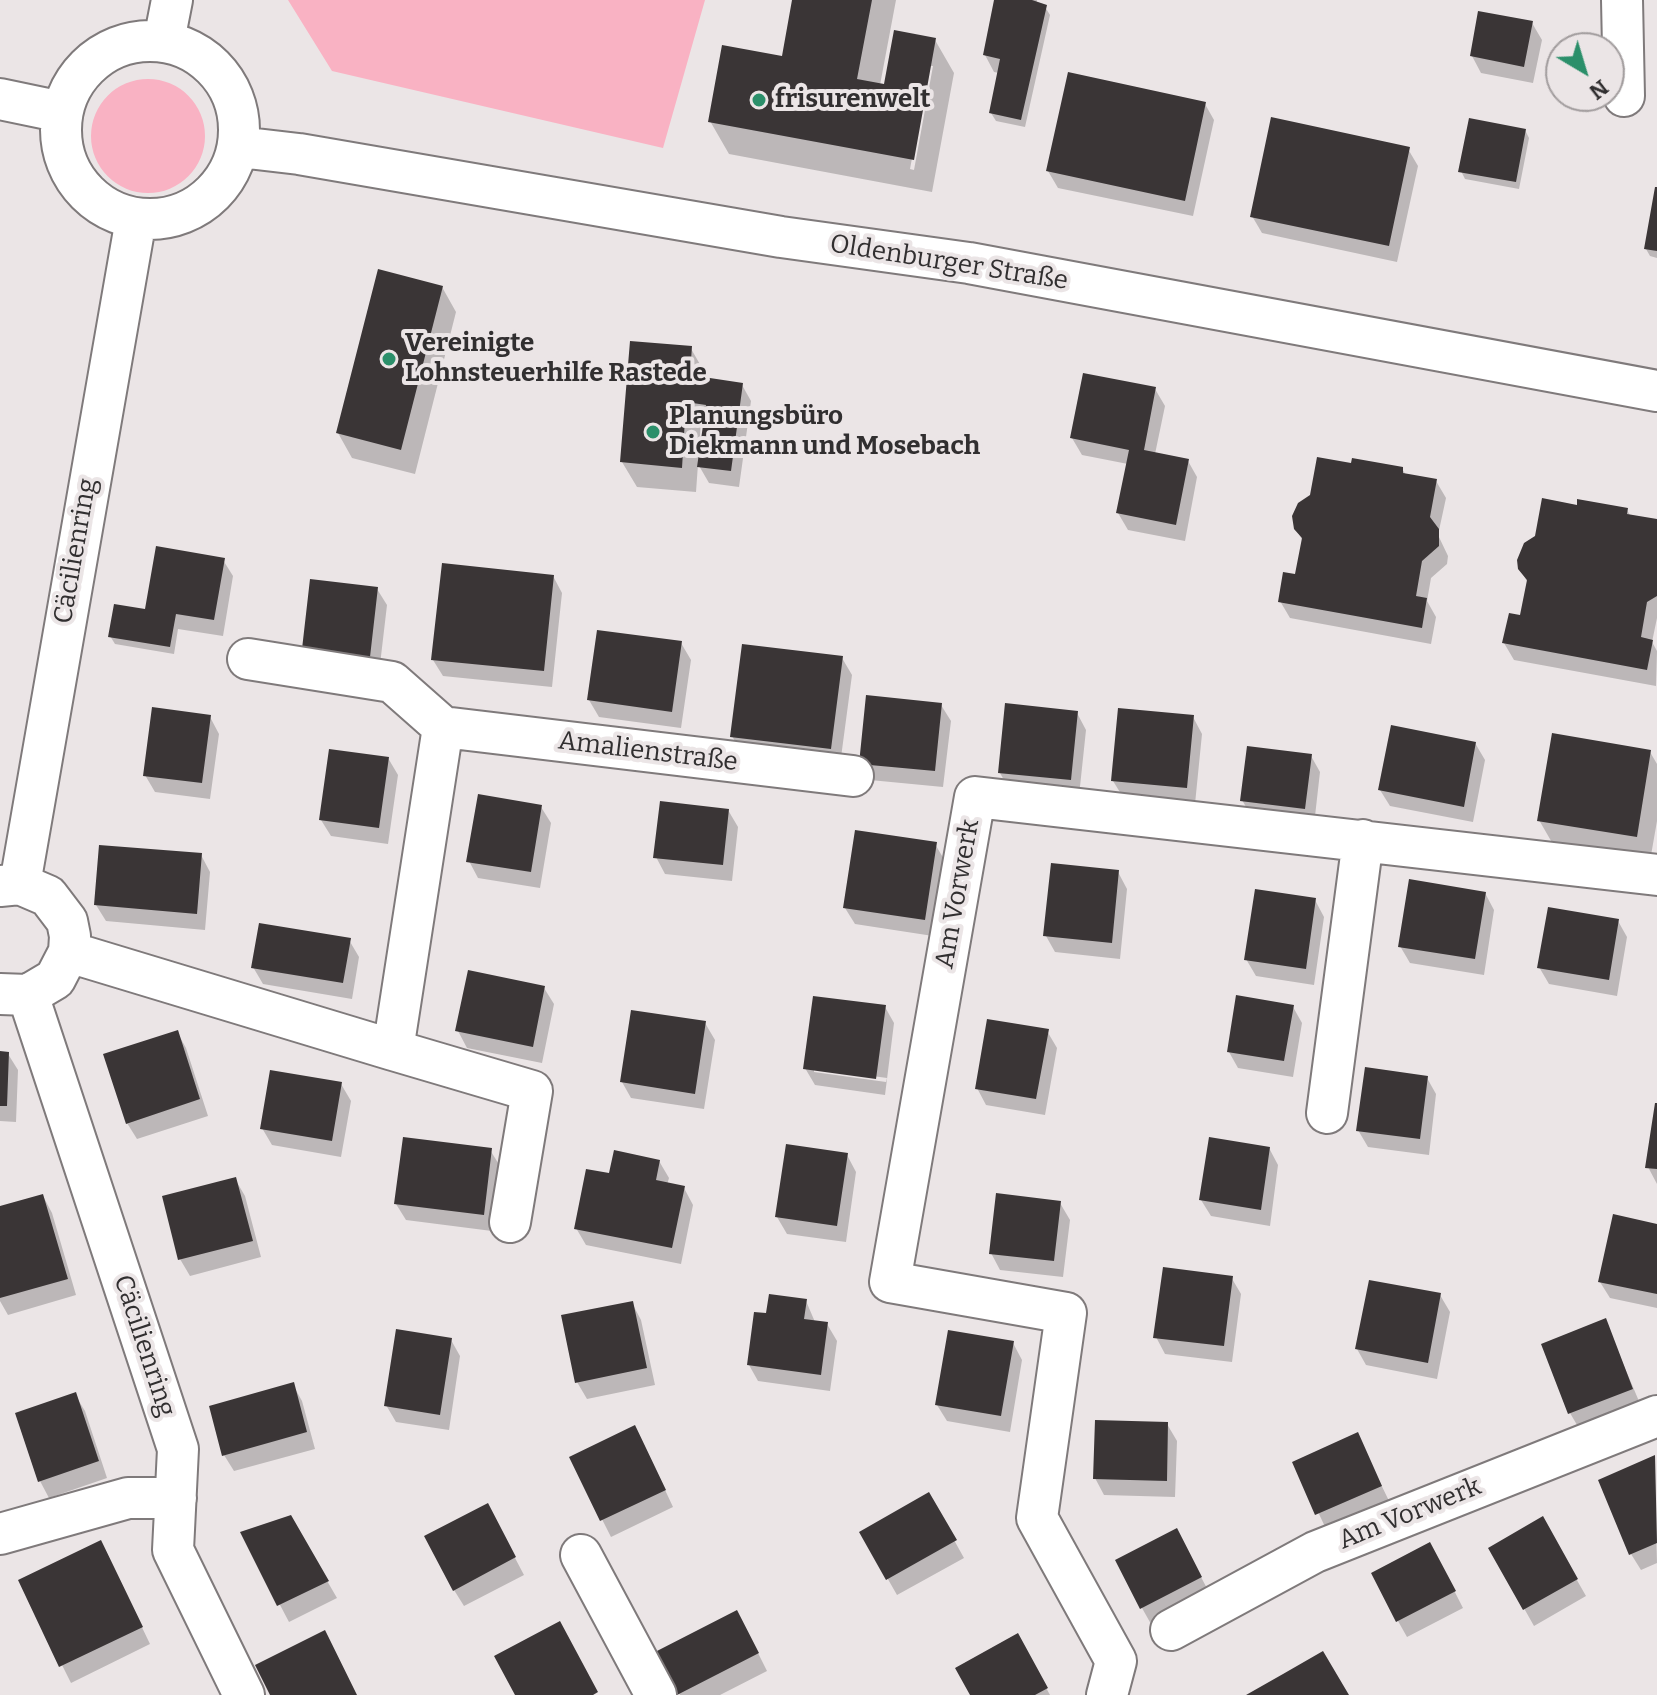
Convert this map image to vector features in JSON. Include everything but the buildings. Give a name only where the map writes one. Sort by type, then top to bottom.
[{"type":"street","points":[[164,41],[172,0]]},
{"type":"street","points":[[1622,0],[1623,32]]},
{"type":"street","points":[[134,41],[164,41],[191,50],[231,91],[239,118],[239,147],[228,175],[209,198],[183,214],[154,220],[136,219],[97,204],[76,182],[63,155],[59,126],[66,96],[82,71],[106,51],[134,41]]},
{"type":"street","points":[[0,99],[62,112]]},
{"type":"street","name":"Oldenburger Straße","points":[[239,147],[299,154],[781,237],[969,263],[1657,391]]},
{"type":"street","name":"Cäcilienring","points":[[136,219],[10,885],[48,896],[59,907],[67,921],[69,952],[55,979],[14,994],[178,1449],[173,1550],[244,1695]]},
{"type":"street","points":[[248,659],[392,682],[443,727],[393,1050]]},
{"type":"street","name":"Amalienstraße","points":[[443,727],[853,776]]},
{"type":"street","name":"Am Vorwerk","points":[[1107,1695],[1116,1661],[1037,1518],[1066,1313],[890,1282],[975,797],[1657,875]]},
{"type":"street","points":[[1327,1113],[1363,840]]},
{"type":"street","points":[[69,952],[532,1091],[510,1222]]},
{"type":"street","name":"Am Vorwerk","points":[[1171,1630],[1315,1552],[1657,1416]]},
{"type":"street","points":[[0,1534],[128,1498],[176,1498]]},
{"type":"street","points":[[581,1555],[656,1695]]},
{"type":"shaded area","points":[[288,0],[705,0],[663,148],[332,71]]},
{"type":"shaded area","points":[[148,79],[170,83],[188,96],[201,114],[205,136],[201,158],[188,176],[170,189],[148,193],[126,189],[108,176],[95,158],[91,136],[95,114],[108,96],[126,83]]},
{"type":"place","name":"frisurenwelt","points":[[759,100]]},
{"type":"place","name":"Vereinigte Lohnsteuerhilfe Rastede","points":[[389,359]]},
{"type":"place","name":"Planungsbüro Diekmann und Mosebach","points":[[653,432]]}]
